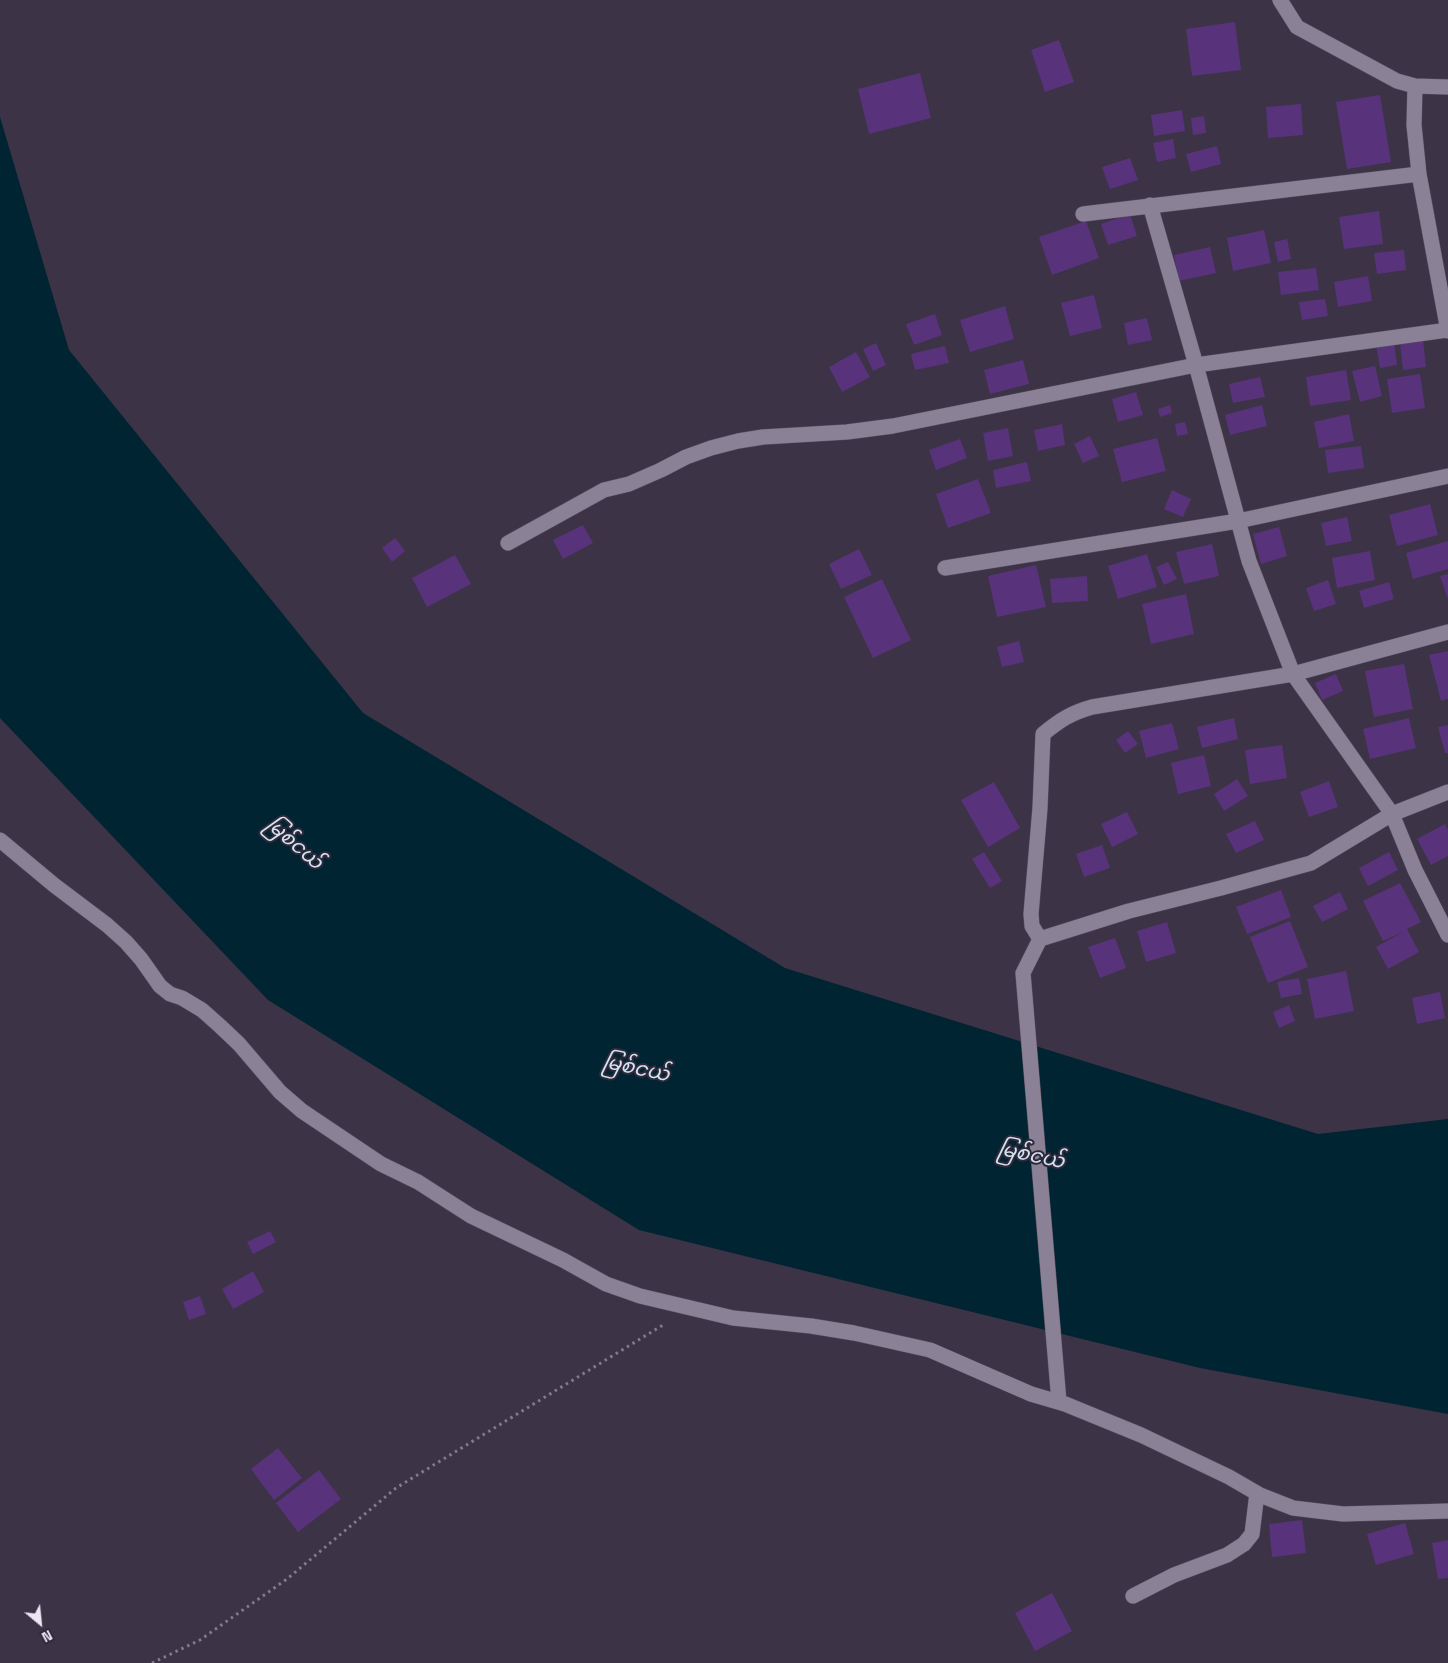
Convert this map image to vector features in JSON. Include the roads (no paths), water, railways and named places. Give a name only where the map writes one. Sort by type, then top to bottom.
[{"type":"street","points":[[1280,0],[1297,27],[1397,82],[1415,86],[1448,87]]},
{"type":"street","points":[[508,543],[604,490],[629,484],[686,457],[738,441],[763,437],[847,432],[893,426],[1196,365],[1448,330],[1419,174],[1414,124],[1415,86]]},
{"type":"street","points":[[1082,214],[1419,174]]},
{"type":"street","points":[[1150,205],[1249,561],[1293,674],[1392,814],[1416,870],[1448,935]]},
{"type":"street","points":[[945,568],[1238,521],[1448,476]]},
{"type":"street","points":[[1040,939],[1032,926],[1031,914],[1040,808],[1043,734],[1073,713],[1092,707],[1293,674],[1448,632]]},
{"type":"street","points":[[1059,1402],[1023,973],[1040,939],[1129,911],[1311,863],[1392,814],[1448,792]]},
{"type":"street","points":[[0,840],[54,885],[107,925],[141,959],[160,986],[170,994],[182,998],[202,1010],[239,1044],[280,1092],[302,1111],[338,1137],[381,1164],[418,1182],[470,1216],[563,1260],[606,1284],[640,1296],[733,1318],[811,1326],[854,1333],[930,1350],[1031,1394],[1065,1404],[1141,1435],[1228,1476],[1257,1493],[1293,1508],[1343,1514],[1448,1511]]},
{"type":"street","points":[[1133,1596],[1174,1575],[1227,1554],[1244,1544],[1252,1534],[1257,1493]]},
{"type":"water","name":"မြစ်ငယ်","points":[[0,117],[69,350],[363,713],[785,968],[1318,1134],[1448,1119],[1448,1414],[1200,1368],[639,1230],[268,1000],[0,718]]}]
